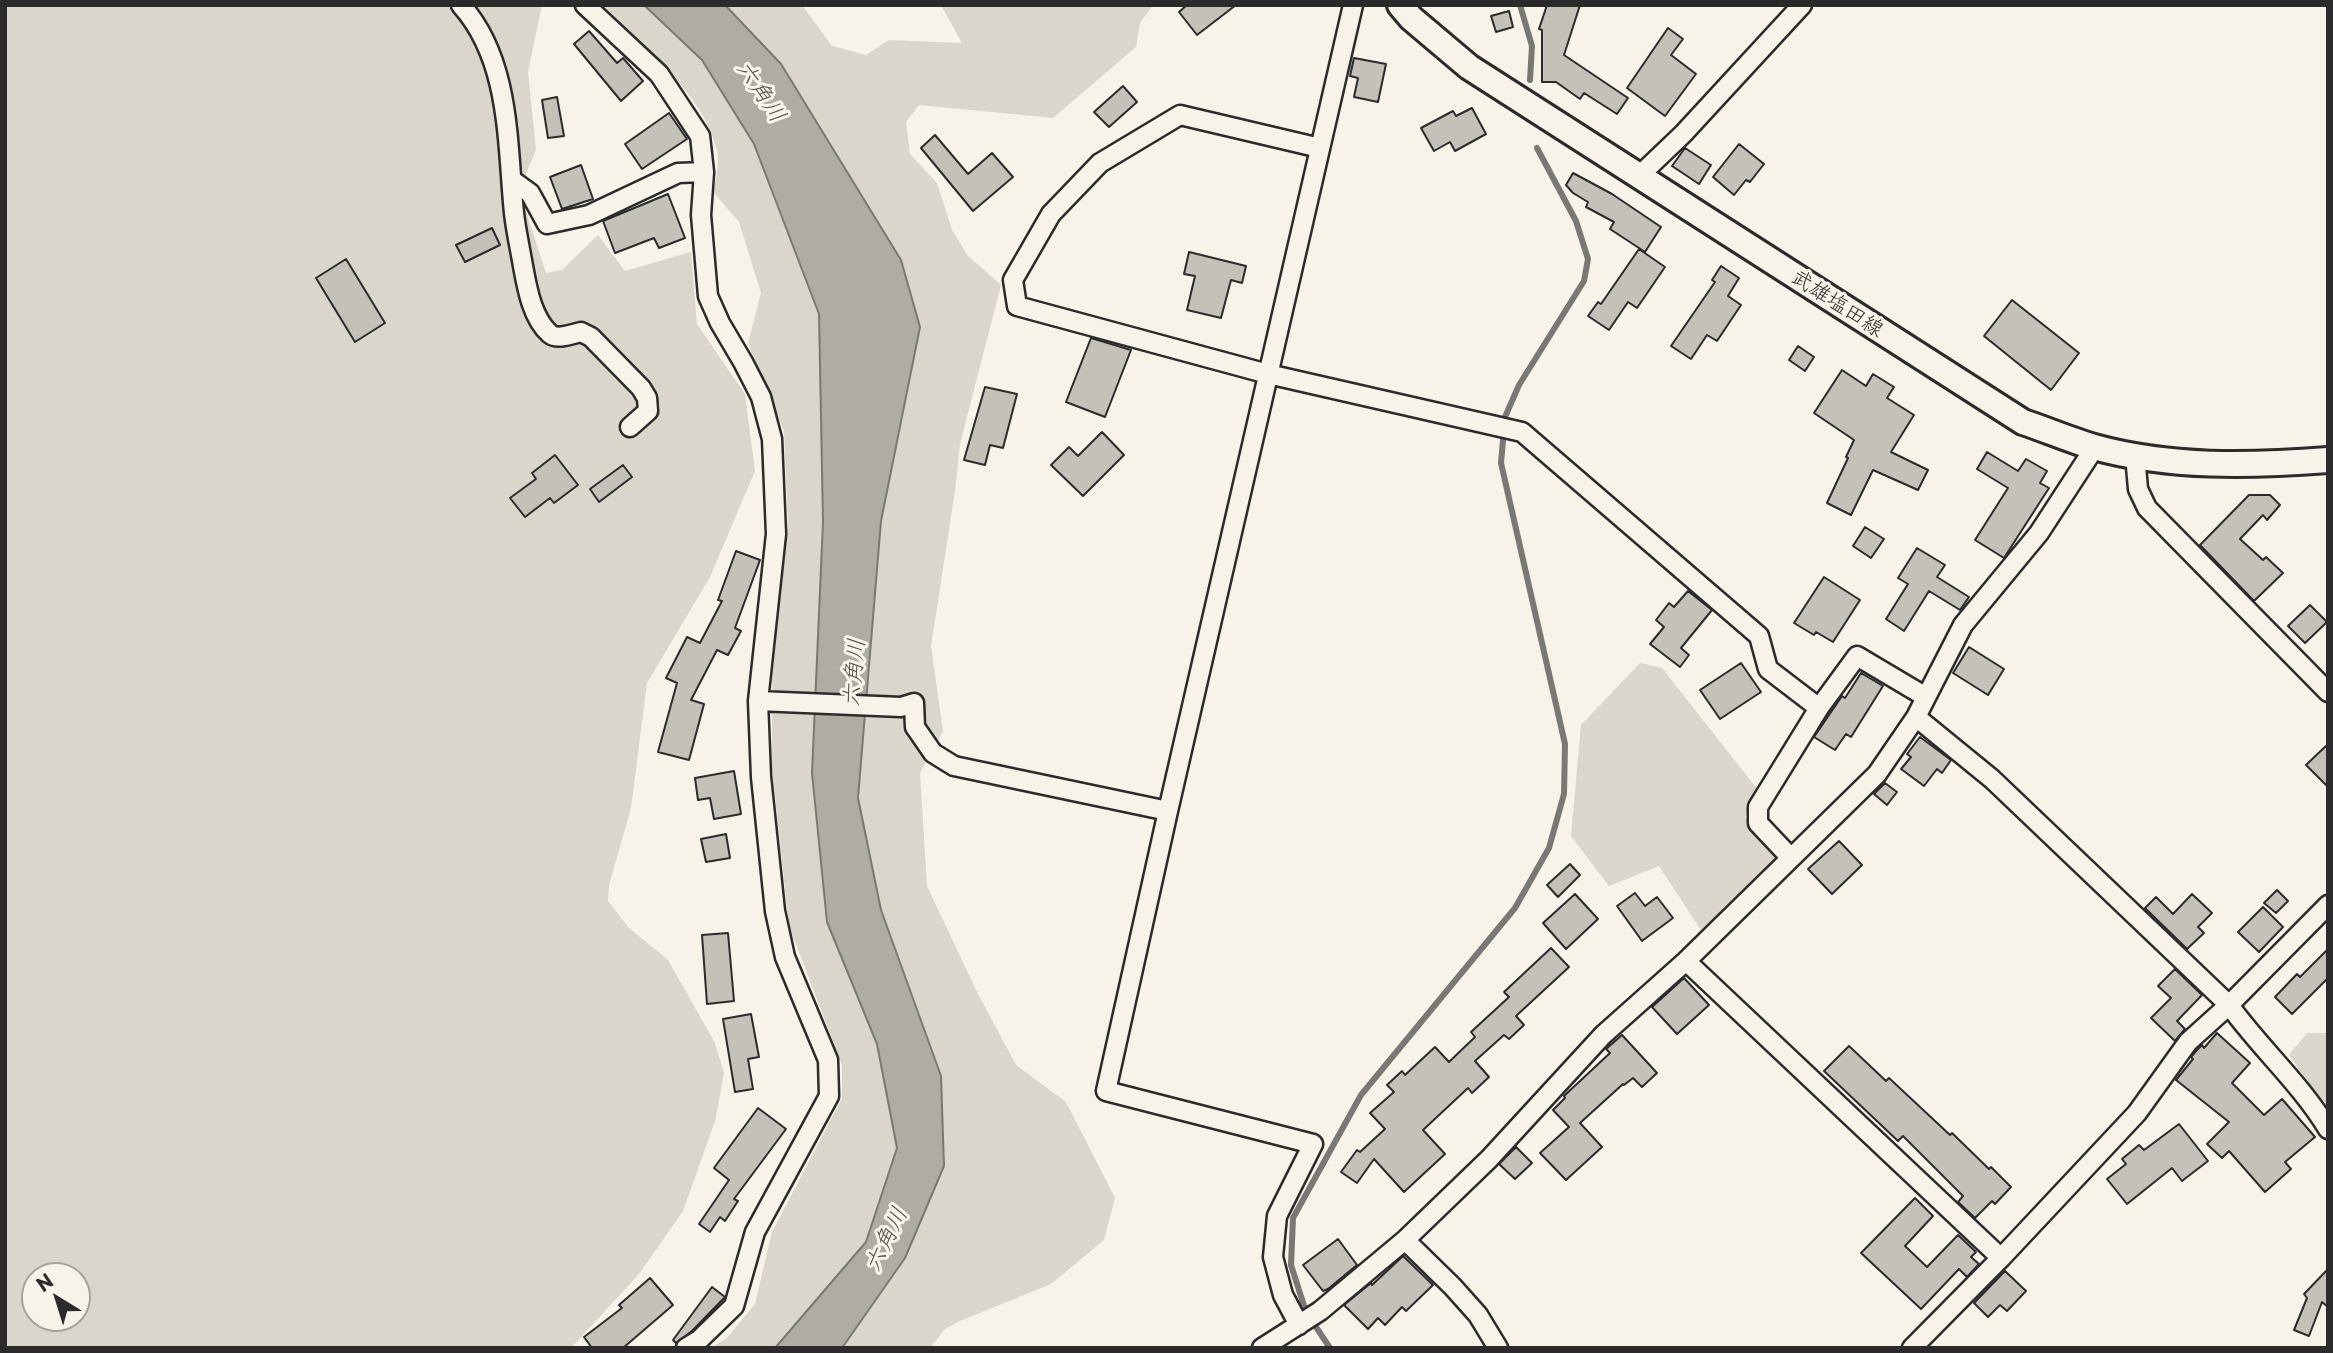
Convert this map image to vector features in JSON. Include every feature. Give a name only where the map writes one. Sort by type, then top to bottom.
[{"type":"main road","name":"武雄塩田線","points":[[1400,5],[1411,18],[1469,67],[2024,422],[2095,447],[2192,463],[2258,465],[2328,460]]},
{"type":"street","points":[[461,5],[486,43],[499,79],[516,227],[527,289],[535,311],[551,335],[557,337],[581,332],[591,337],[641,388],[648,398],[648,411],[629,427]]},
{"type":"street","points":[[585,5],[659,74],[700,136],[704,172],[701,215],[708,296],[761,397],[772,439],[776,534],[761,777],[775,911],[785,957],[828,1060],[829,1096],[755,1232],[734,1306],[699,1340],[686,1348]]},
{"type":"street","points":[[1299,1325],[1283,1295],[1273,1257],[1277,1216],[1313,1144],[1106,1091],[1353,5]]},
{"type":"street","points":[[1639,176],[1683,135],[1802,5]]},
{"type":"street","points":[[1320,148],[1180,115],[1100,163],[1051,214],[1013,280],[1017,306],[1268,374],[1522,432],[1759,636],[1768,669],[1819,709]]},
{"type":"street","points":[[512,180],[530,193],[547,224],[589,215],[678,173],[704,172]]},
{"type":"street","points":[[1262,1348],[1320,1311],[1405,1240],[1489,1159],[1603,1035],[1686,961],[1877,774],[1916,717],[1963,625],[2039,533],[2095,447]]},
{"type":"street","points":[[2135,455],[2137,489],[2147,508],[2328,692]]},
{"type":"street","points":[[1791,858],[1758,823],[1758,807],[1819,709],[1857,656],[1926,697]]},
{"type":"street","points":[[764,702],[901,706],[914,704],[915,727],[933,753],[954,766],[1168,811]]},
{"type":"street","points":[[1916,717],[1992,779],[2229,1005],[2248,1031],[2292,1078],[2328,1129]]},
{"type":"street","points":[[1912,1348],[2137,1114],[2188,1042],[2229,1005],[2328,905]]},
{"type":"street","points":[[1686,961],[2001,1258]]},
{"type":"street","points":[[1405,1240],[1478,1315],[1498,1348]]},
{"type":"shaded area","points":[[5,5],[542,5],[528,72],[536,150],[519,190],[546,273],[562,270],[598,235],[625,271],[691,252],[697,324],[745,394],[755,471],[710,577],[647,683],[631,808],[609,885],[608,901],[628,927],[668,960],[715,1043],[724,1073],[715,1121],[683,1211],[639,1274],[571,1348],[5,1348]]},
{"type":"shaded area","points":[[596,5],[644,5],[702,60],[754,144],[819,314],[823,522],[812,773],[827,922],[877,1044],[897,1148],[867,1242],[775,1348],[711,1348],[727,1338],[755,1304],[772,1232],[842,1098],[842,1065],[789,926],[772,769],[772,679],[788,524],[784,431],[748,343],[761,293],[739,222],[714,193],[718,155],[710,129],[699,108],[667,70]]},
{"type":"shaded area","points":[[725,5],[802,5],[832,46],[866,55],[889,40],[962,43],[941,5],[1153,5],[1140,23],[1136,47],[1053,118],[919,105],[906,122],[910,154],[937,183],[952,230],[968,256],[1001,285],[960,444],[931,646],[943,731],[920,773],[927,886],[977,992],[1016,1065],[1066,1102],[1115,1198],[1104,1240],[1051,1284],[960,1321],[945,1329],[930,1348],[842,1348],[905,1258],[941,1076],[881,910],[858,798],[881,521],[920,327],[781,64]]},
{"type":"shaded area","points":[[1640,663],[1662,668],[1758,790],[1745,817],[1780,857],[1701,930],[1659,866],[1609,886],[1571,836],[1581,725]]},
{"type":"shaded area","points":[[2307,1033],[2328,1033],[2328,1111],[2289,1055]]},
{"type":"water","name":"六角川","points":[[644,5],[725,5],[781,64],[901,260],[920,327],[881,521],[858,798],[881,910],[941,1076],[944,1166],[905,1258],[842,1348],[775,1348],[866,1242],[897,1148],[877,1044],[827,922],[812,773],[823,522],[819,314],[754,144],[702,60]]},
{"type":"building","points":[[1187,5],[1236,5],[1197,35],[1179,12]]},
{"type":"building","points":[[1547,5],[1580,5],[1564,55],[1628,98],[1617,114],[1584,93],[1580,99],[1556,82],[1542,82],[1542,30],[1539,29]]},
{"type":"building","points":[[1509,11],[1513,27],[1496,32],[1491,16]]},
{"type":"building","points":[[1668,28],[1683,39],[1671,55],[1696,74],[1665,116],[1627,88]]},
{"type":"building","points":[[589,31],[617,63],[623,58],[643,81],[621,101],[574,44]]},
{"type":"building","points":[[1354,58],[1386,64],[1378,102],[1354,97],[1358,78],[1350,76]]},
{"type":"building","points":[[1123,86],[1137,102],[1109,127],[1094,112]]},
{"type":"building","points":[[557,97],[564,136],[548,138],[542,100]]},
{"type":"building","points":[[1472,108],[1486,134],[1455,151],[1450,142],[1434,151],[1421,128],[1453,111],[1456,116]]},
{"type":"building","points":[[669,113],[687,139],[642,169],[625,144]]},
{"type":"building","points":[[935,135],[968,174],[992,153],[1013,177],[973,211],[921,148]]},
{"type":"building","points":[[1739,144],[1764,164],[1750,182],[1746,180],[1734,195],[1713,177]]},
{"type":"building","points":[[1685,148],[1711,165],[1699,184],[1672,166]]},
{"type":"building","points":[[581,165],[593,199],[562,209],[550,177]]},
{"type":"building","points":[[1573,173],[1612,194],[1661,227],[1645,252],[1610,229],[1614,222],[1586,207],[1588,202],[1573,193],[1566,185]]},
{"type":"building","points":[[668,194],[685,238],[659,248],[654,238],[615,253],[603,221]]},
{"type":"building","points":[[492,228],[500,245],[465,262],[456,245]]},
{"type":"building","points":[[1639,249],[1665,267],[1637,308],[1628,302],[1609,330],[1588,316],[1598,302],[1601,304]]},
{"type":"building","points":[[1189,252],[1246,266],[1242,283],[1231,280],[1221,318],[1187,310],[1195,276],[1184,274]]},
{"type":"building","points":[[346,259],[385,323],[355,342],[316,278]]},
{"type":"building","points":[[1721,266],[1739,278],[1728,296],[1741,305],[1717,341],[1707,335],[1691,359],[1671,346],[1715,282],[1712,280]]},
{"type":"building","points":[[2012,300],[2079,353],[2051,390],[1984,336]]},
{"type":"building","points":[[1091,338],[1131,350],[1105,417],[1066,402]]},
{"type":"building","points":[[1798,346],[1814,357],[1805,371],[1789,360]]},
{"type":"building","points":[[1842,370],[1866,386],[1873,374],[1894,387],[1887,398],[1914,415],[1891,452],[1928,470],[1918,490],[1873,470],[1851,515],[1827,503],[1854,440],[1814,413]]},
{"type":"building","points":[[985,387],[1017,394],[1003,448],[990,445],[985,465],[964,460]]},
{"type":"building","points":[[1102,432],[1124,455],[1083,496],[1051,465],[1069,447],[1078,456]]},
{"type":"building","points":[[1987,452],[2018,471],[2026,459],[2047,471],[2040,483],[2049,488],[2004,558],[1975,540],[2008,488],[1977,469]]},
{"type":"building","points":[[555,455],[578,485],[554,503],[550,498],[525,517],[510,498],[536,479],[532,473]]},
{"type":"building","points":[[623,465],[632,477],[599,502],[590,489]]},
{"type":"building","points":[[2249,495],[2270,495],[2280,505],[2267,520],[2263,515],[2240,539],[2263,560],[2266,557],[2283,573],[2254,601],[2200,545]]},
{"type":"building","points":[[1865,527],[1884,539],[1871,558],[1853,546]]},
{"type":"building","points":[[1917,548],[1945,565],[1937,577],[1969,597],[1960,610],[1929,591],[1904,631],[1886,619],[1908,584],[1898,578]]},
{"type":"building","points":[[736,551],[760,560],[735,628],[741,631],[728,655],[717,650],[691,700],[704,704],[689,760],[658,752],[677,683],[666,678],[687,637],[700,643],[722,601],[718,600]]},
{"type":"building","points":[[1824,577],[1860,600],[1833,642],[1794,623]]},
{"type":"building","points":[[1688,591],[1712,610],[1681,648],[1689,655],[1680,667],[1650,644],[1664,627],[1656,620],[1669,603],[1674,607]]},
{"type":"building","points":[[2310,605],[2327,622],[2305,643],[2288,626]]},
{"type":"building","points":[[1969,647],[2004,669],[1988,695],[1953,673]]},
{"type":"building","points":[[1741,663],[1761,692],[1720,719],[1700,690]]},
{"type":"building","points":[[1861,673],[1883,686],[1851,737],[1846,734],[1835,750],[1814,737]]},
{"type":"building","points":[[1920,737],[1951,760],[1942,773],[1937,769],[1924,786],[1901,769],[1911,757],[1907,754]]},
{"type":"building","points":[[2328,744],[2328,787],[2306,765]]},
{"type":"building","points":[[734,771],[741,814],[714,819],[710,798],[698,800],[695,778]]},
{"type":"building","points":[[1885,783],[1897,792],[1887,805],[1874,794]]},
{"type":"building","points":[[726,834],[730,858],[706,862],[701,839]]},
{"type":"building","points":[[1839,841],[1862,865],[1832,894],[1808,869]]},
{"type":"building","points":[[1570,864],[1580,875],[1558,897],[1547,885]]},
{"type":"building","points":[[2277,890],[2288,901],[2276,913],[2264,903]]},
{"type":"building","points":[[1635,893],[1645,906],[1657,897],[1673,918],[1642,941],[1617,906]]},
{"type":"building","points":[[1575,894],[1598,919],[1566,949],[1543,923]]},
{"type":"building","points":[[2192,894],[2212,913],[2198,927],[2204,933],[2187,949],[2145,908],[2156,897],[2173,914]]},
{"type":"building","points":[[2263,907],[2283,927],[2259,952],[2238,932]]},
{"type":"building","points":[[728,933],[734,1001],[707,1004],[702,935]]},
{"type":"building","points":[[1551,948],[1569,967],[1516,1016],[1524,1025],[1509,1039],[1504,1035],[1475,1061],[1489,1077],[1472,1093],[1468,1088],[1423,1130],[1445,1154],[1404,1192],[1374,1159],[1357,1183],[1341,1172],[1357,1150],[1360,1152],[1385,1129],[1370,1113],[1394,1092],[1387,1085],[1402,1071],[1405,1075],[1435,1047],[1449,1062],[1475,1037],[1471,1032],[1509,997],[1504,992]]},
{"type":"building","points":[[2328,949],[2328,978],[2292,1014],[2275,997],[2297,974],[2300,977]]},
{"type":"building","points":[[2175,969],[2202,995],[2177,1021],[2185,1029],[2175,1041],[2151,1018],[2171,998],[2158,986]]},
{"type":"building","points":[[1684,978],[1709,1005],[1677,1034],[1652,1007]]},
{"type":"building","points":[[751,1014],[759,1057],[748,1059],[753,1089],[735,1092],[723,1019]]},
{"type":"building","points":[[2217,1033],[2250,1063],[2232,1083],[2264,1115],[2282,1099],[2315,1137],[2285,1162],[2291,1169],[2265,1192],[2229,1151],[2222,1158],[2207,1144],[2229,1122],[2176,1080],[2197,1050],[2202,1045],[2204,1048]]},
{"type":"building","points":[[1622,1035],[1657,1073],[1642,1087],[1633,1078],[1623,1084],[1580,1123],[1602,1147],[1566,1180],[1540,1153],[1569,1127],[1553,1110],[1564,1096],[1610,1053],[1606,1049]]},
{"type":"building","points":[[1849,1046],[1886,1081],[1889,1078],[2011,1187],[1995,1204],[1992,1201],[1975,1218],[1958,1202],[1963,1196],[1903,1136],[1898,1141],[1824,1071]]},
{"type":"building","points":[[758,1108],[786,1129],[734,1199],[738,1201],[725,1221],[720,1217],[710,1232],[699,1224],[729,1180],[714,1168]]},
{"type":"building","points":[[2179,1124],[2208,1161],[2182,1181],[2172,1168],[2127,1204],[2107,1179],[2126,1164],[2122,1159],[2139,1145],[2144,1150]]},
{"type":"building","points":[[1516,1147],[1532,1163],[1515,1179],[1499,1164]]},
{"type":"building","points":[[1915,1198],[1933,1216],[1905,1246],[1927,1267],[1958,1235],[1976,1252],[1971,1257],[1979,1264],[1967,1277],[1959,1269],[1921,1309],[1861,1253]]},
{"type":"building","points":[[1338,1239],[1357,1265],[1323,1291],[1303,1265]]},
{"type":"building","points":[[1403,1256],[1433,1285],[1406,1311],[1402,1307],[1385,1325],[1378,1318],[1368,1329],[1344,1305],[1371,1283],[1372,1285]]},
{"type":"building","points":[[2328,1269],[2328,1307],[2322,1302],[2309,1336],[2294,1330],[2307,1298],[2304,1294]]},
{"type":"building","points":[[2005,1271],[2026,1291],[2007,1311],[2000,1305],[1988,1317],[1974,1303]]},
{"type":"building","points":[[650,1278],[673,1305],[623,1348],[592,1348],[584,1337],[622,1308],[619,1305]]},
{"type":"building","points":[[712,1287],[725,1297],[692,1331],[676,1343],[673,1340]]},
{"type":"waterway","points":[[1520,5],[1532,46],[1530,80]]},
{"type":"waterway","points":[[1330,1348],[1306,1312],[1291,1265],[1293,1218],[1361,1095],[1515,908],[1549,848],[1564,794],[1565,744],[1501,463],[1505,417],[1519,385],[1584,281],[1588,259],[1576,221],[1537,148]]}]
